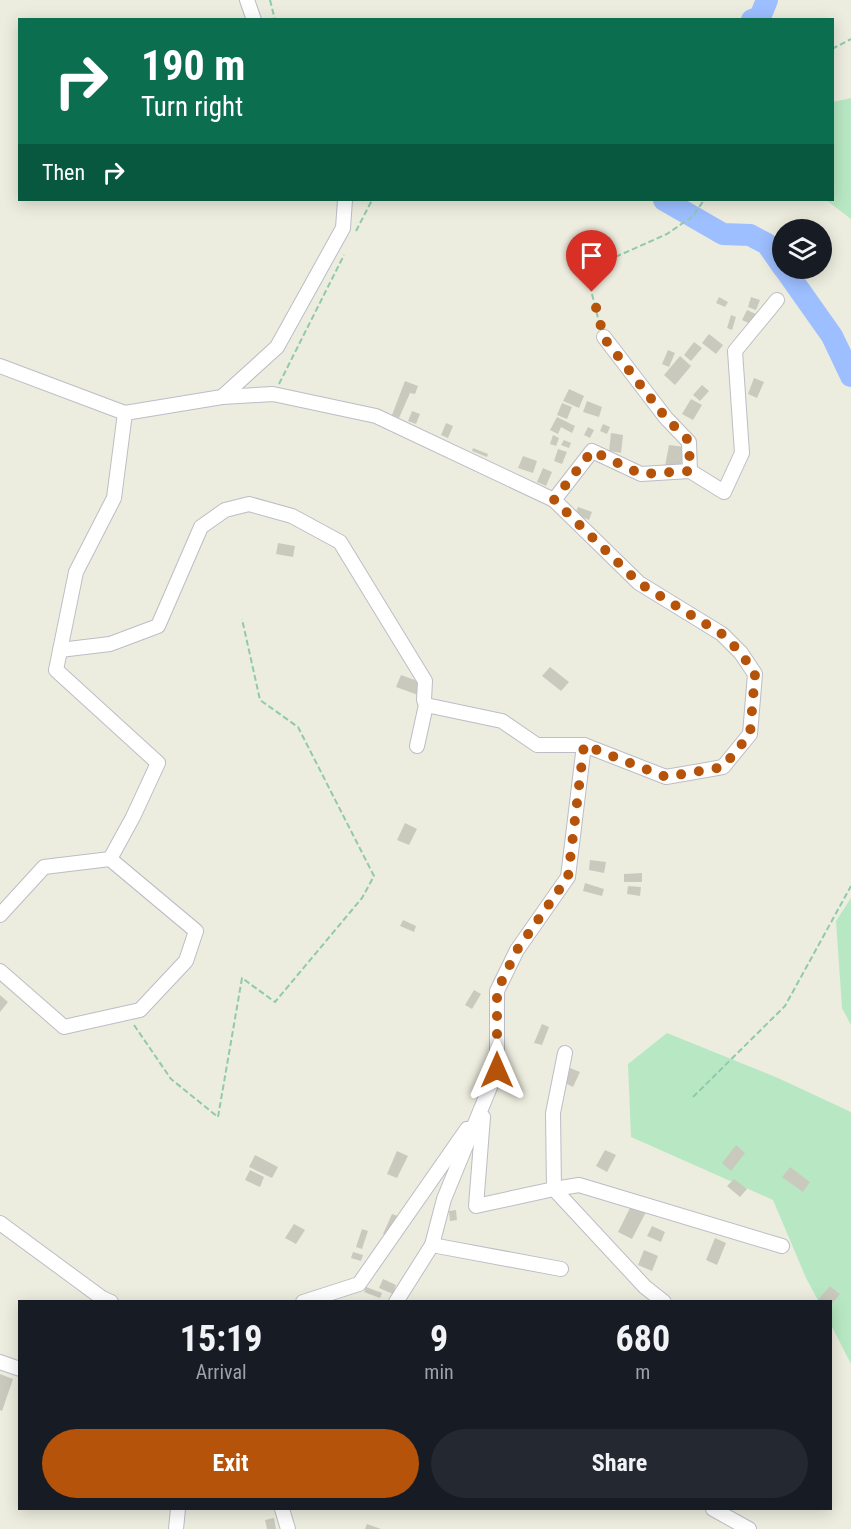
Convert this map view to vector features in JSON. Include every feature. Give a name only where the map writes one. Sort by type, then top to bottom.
[{"type":"street","points":[[247,0],[253,18]]},
{"type":"street","points":[[222,397],[278,347],[343,228],[345,201]]},
{"type":"street","points":[[554,500],[592,451],[641,474],[690,471],[724,492],[742,453],[735,351],[777,300]]},
{"type":"street","points":[[604,338],[666,418],[689,441],[690,471]]},
{"type":"street","points":[[0,366],[125,413],[222,397],[273,394],[376,416],[554,500],[639,583],[722,634],[741,653],[755,674],[750,734],[723,767],[666,777],[584,745],[537,745],[502,721],[426,705]]},
{"type":"street","points":[[110,860],[158,763],[56,670],[76,572],[114,498],[125,413]]},
{"type":"street","points":[[60,650],[110,644],[158,626],[201,527],[225,510],[249,504],[292,516],[340,542],[425,681],[426,705],[417,746]]},
{"type":"street","points":[[397,1300],[432,1245],[444,1199],[497,1070],[497,991],[517,950],[568,877],[584,745]]},
{"type":"street","points":[[0,915],[44,867],[110,860],[196,931],[186,961],[140,1010],[64,1027],[0,971]]},
{"type":"street","points":[[565,1053],[553,1113],[554,1189],[645,1287],[661,1300]]},
{"type":"street","points":[[484,1106],[476,1206],[579,1185],[782,1246]]},
{"type":"street","points":[[309,1300],[359,1284],[484,1106]]},
{"type":"street","points":[[0,1223],[106,1300]]},
{"type":"street","points":[[432,1245],[561,1269]]},
{"type":"street","points":[[0,1362],[18,1368]]},
{"type":"street","points":[[176,1529],[178,1510]]},
{"type":"street","points":[[283,1510],[292,1528]]},
{"type":"street","points":[[715,1510],[749,1529]]},
{"type":"path","points":[[270,0],[274,18]]},
{"type":"path","points":[[834,48],[851,39]]},
{"type":"path","points":[[351,240],[371,201]]},
{"type":"path","points":[[604,338],[585,270],[667,234],[693,216],[703,201]]},
{"type":"path","points":[[273,394],[346,251]]},
{"type":"path","points":[[126,1013],[171,1079],[218,1117],[242,978],[275,1002],[362,898],[374,876],[298,728],[260,700],[242,619]]},
{"type":"path","points":[[693,1097],[785,1006],[851,886]]},
{"type":"green space","points":[[851,98],[851,219],[827,201],[834,201],[834,102]]},
{"type":"green space","points":[[851,898],[851,1025],[842,1008],[836,921]]},
{"type":"green space","points":[[667,1033],[778,1078],[851,1112],[851,1364],[832,1327],[832,1300],[818,1300],[806,1278],[773,1200],[631,1137],[628,1064]]},
{"type":"building","points":[[719,297],[728,302],[725,307],[716,303]]},
{"type":"building","points":[[751,297],[760,300],[756,310],[748,307]]},
{"type":"building","points":[[747,310],[756,314],[751,324],[742,320]]},
{"type":"building","points":[[731,315],[736,317],[732,330],[727,328]]},
{"type":"building","points":[[709,334],[723,345],[716,354],[702,343]]},
{"type":"building","points":[[694,342],[702,348],[691,361],[684,355]]},
{"type":"building","points":[[668,350],[675,353],[669,367],[662,364]]},
{"type":"building","points":[[680,356],[691,366],[675,385],[664,375]]},
{"type":"building","points":[[754,378],[764,382],[757,398],[748,394]]},
{"type":"building","points":[[405,381],[418,386],[415,394],[410,393],[399,418],[392,415]]},
{"type":"building","points":[[702,385],[709,391],[700,401],[693,395]]},
{"type":"building","points":[[569,389],[584,396],[579,408],[563,401]]},
{"type":"building","points":[[691,399],[702,405],[693,420],[682,414]]},
{"type":"building","points":[[587,401],[602,407],[599,417],[583,412]]},
{"type":"building","points":[[562,403],[572,407],[567,419],[557,415]]},
{"type":"building","points":[[412,411],[420,414],[416,424],[408,421]]},
{"type":"building","points":[[557,417],[575,426],[572,433],[561,427],[558,434],[550,430]]},
{"type":"building","points":[[446,423],[453,426],[448,438],[441,435]]},
{"type":"building","points":[[603,424],[610,427],[607,434],[600,431]]},
{"type":"building","points":[[588,427],[594,430],[590,438],[584,435]]},
{"type":"building","points":[[611,433],[623,435],[621,453],[609,451]]},
{"type":"building","points":[[553,435],[559,438],[556,446],[550,444]]},
{"type":"building","points":[[564,440],[571,443],[569,448],[561,445]]},
{"type":"building","points":[[669,445],[685,447],[680,469],[665,466]]},
{"type":"building","points":[[473,448],[488,454],[487,457],[472,451]]},
{"type":"building","points":[[558,449],[567,452],[562,464],[554,461]]},
{"type":"building","points":[[523,456],[537,461],[533,473],[518,468]]},
{"type":"building","points":[[543,468],[552,472],[546,486],[537,482]]},
{"type":"building","points":[[578,507],[592,512],[589,520],[575,514]]},
{"type":"building","points":[[278,543],[295,546],[293,557],[276,554]]},
{"type":"building","points":[[550,667],[569,682],[561,691],[542,676]]},
{"type":"building","points":[[401,675],[423,683],[418,695],[396,687]]},
{"type":"building","points":[[405,823],[417,829],[409,845],[397,840]]},
{"type":"building","points":[[590,860],[606,862],[604,873],[589,870]]},
{"type":"building","points":[[642,873],[642,882],[624,882],[624,874]]},
{"type":"building","points":[[585,883],[604,889],[602,896],[583,891]]},
{"type":"building","points":[[628,886],[641,887],[640,896],[627,894]]},
{"type":"building","points":[[403,920],[416,926],[414,932],[400,926]]},
{"type":"building","points":[[474,990],[481,994],[472,1009],[465,1005]]},
{"type":"building","points":[[0,995],[8,1002],[0,1012]]},
{"type":"building","points":[[542,1024],[549,1027],[542,1045],[534,1043]]},
{"type":"building","points":[[570,1068],[580,1072],[573,1087],[563,1082]]},
{"type":"building","points":[[736,1145],[745,1153],[731,1171],[722,1163]]},
{"type":"building","points":[[605,1150],[616,1155],[607,1172],[596,1166]]},
{"type":"building","points":[[397,1151],[408,1156],[397,1178],[387,1174]]},
{"type":"building","points":[[255,1155],[278,1167],[272,1178],[249,1167]]},
{"type":"building","points":[[790,1167],[810,1182],[803,1192],[782,1177]]},
{"type":"building","points":[[250,1170],[264,1177],[260,1187],[245,1180]]},
{"type":"building","points":[[734,1179],[747,1189],[740,1197],[727,1186]]},
{"type":"building","points":[[632,1204],[646,1212],[632,1239],[618,1232]]},
{"type":"building","points":[[456,1210],[457,1220],[450,1221],[449,1211]]},
{"type":"building","points":[[392,1214],[403,1218],[394,1239],[383,1234]]},
{"type":"building","points":[[294,1224],[305,1230],[296,1244],[285,1238]]},
{"type":"building","points":[[652,1226],[665,1232],[661,1242],[647,1236]]},
{"type":"building","points":[[362,1229],[368,1231],[362,1249],[356,1247]]},
{"type":"building","points":[[715,1238],[726,1243],[717,1265],[706,1260]]},
{"type":"building","points":[[644,1250],[658,1256],[652,1271],[638,1265]]},
{"type":"building","points":[[353,1252],[363,1255],[361,1261],[351,1258]]},
{"type":"building","points":[[383,1279],[396,1285],[393,1294],[379,1288]]},
{"type":"building","points":[[830,1286],[840,1294],[832,1304],[832,1300],[818,1300]]},
{"type":"building","points":[[366,1287],[382,1293],[380,1298],[364,1292]]},
{"type":"building","points":[[0,1374],[13,1379],[2,1411],[0,1410]]},
{"type":"building","points":[[274,1518],[276,1529],[267,1529],[265,1520]]},
{"type":"building","points":[[367,1524],[381,1529],[365,1529]]},
{"type":"waterway","points":[[757,18],[760,17],[767,0]]},
{"type":"waterway","points":[[666,201],[723,234],[750,235],[767,244],[772,251]]},
{"type":"waterway","points":[[792,279],[832,336],[851,376]]},
{"type":"route","points":[[497,1070],[497,991],[517,950],[568,877],[584,745],[666,777],[723,767],[750,734],[755,674],[741,653],[722,634],[639,583],[554,500],[592,451],[641,474],[690,471],[689,441],[666,418],[604,338],[592,292]]}]
